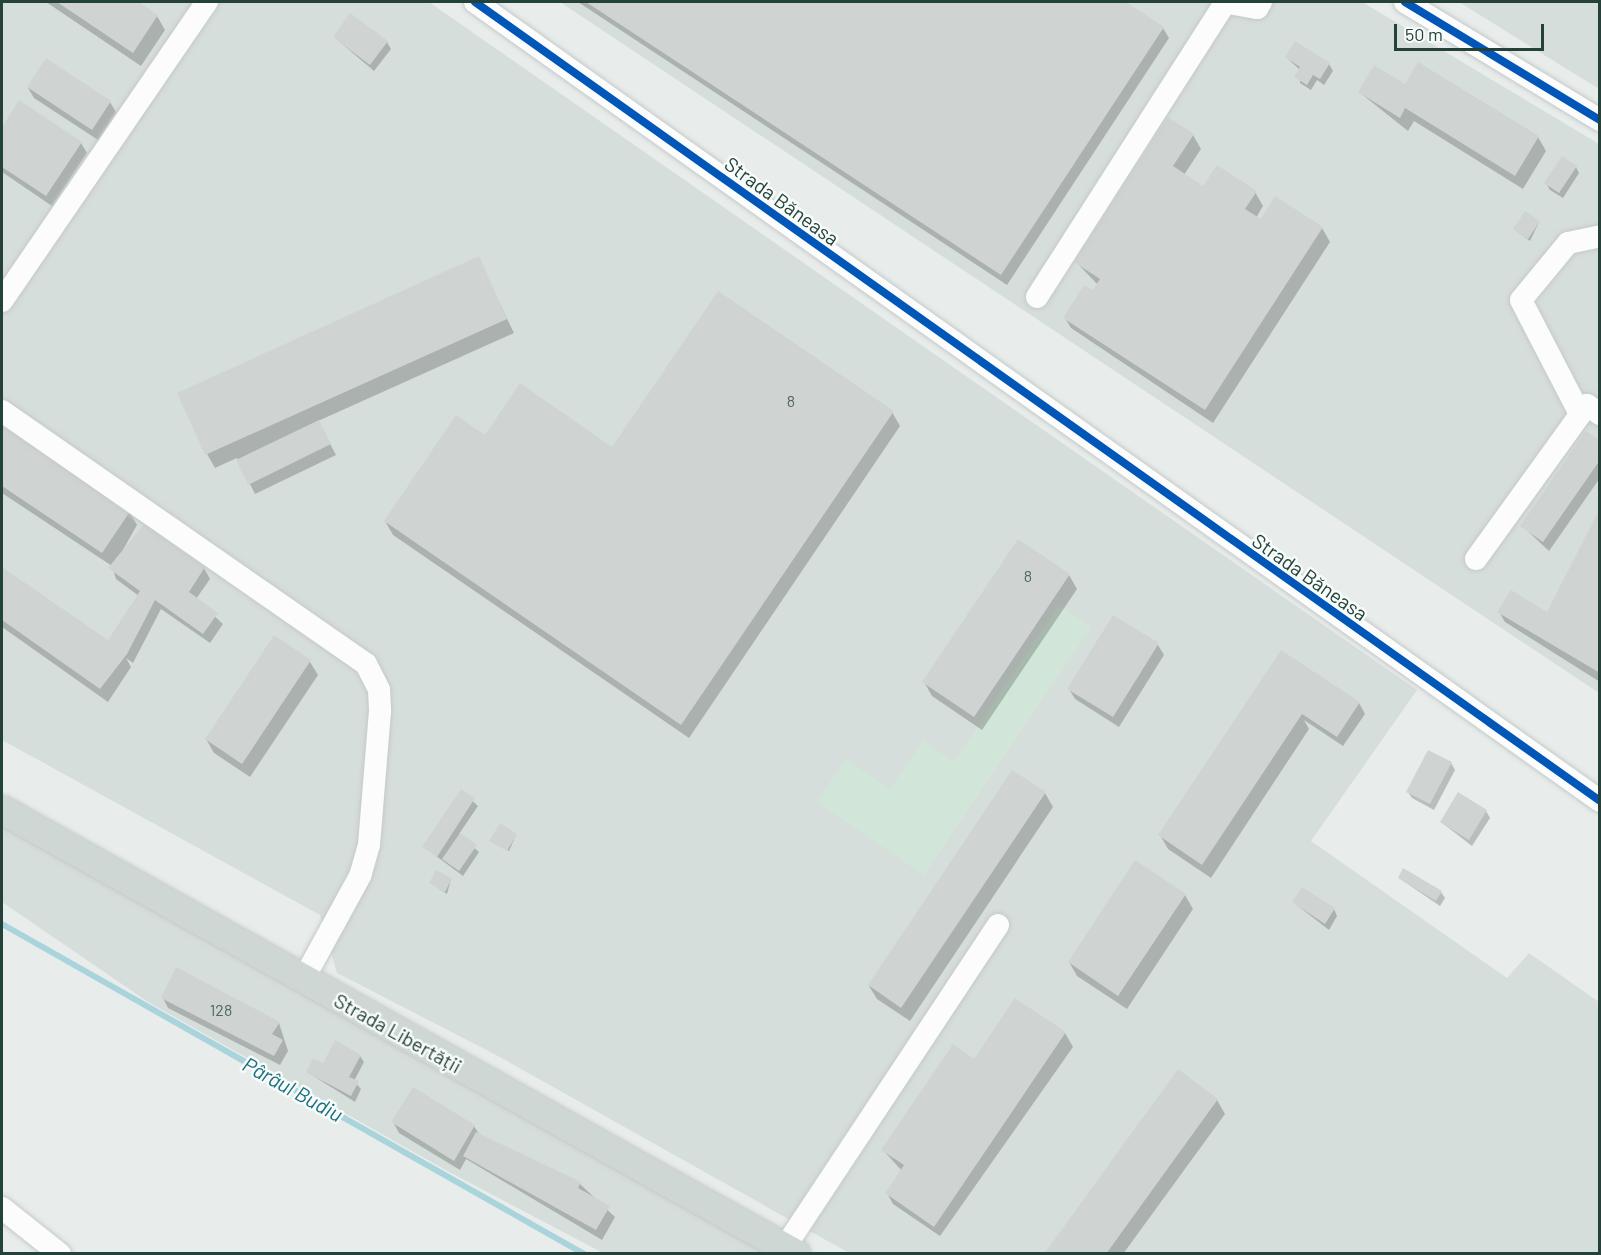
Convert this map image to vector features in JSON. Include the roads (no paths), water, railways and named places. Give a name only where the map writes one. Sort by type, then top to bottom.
[{"type":"main road","name":"Strada Libertății","points":[[2,810],[790,1250]]},
{"type":"street","points":[[2,301],[207,2]]},
{"type":"street","name":"Strada Băneasa","points":[[475,2],[1599,801]]},
{"type":"street","points":[[1037,297],[1224,2],[1257,8],[1262,2]]},
{"type":"street","points":[[1405,2],[1599,120]]},
{"type":"street","points":[[1476,559],[1590,414],[1521,300],[1568,243],[1599,236]]},
{"type":"street","points":[[2,411],[366,664],[379,690],[380,711],[369,845],[360,876],[303,980]]},
{"type":"street","points":[[790,1250],[998,925]]},
{"type":"street","points":[[2,1208],[60,1254]]},
{"type":"waterway","name":"Pârâul Budiu","points":[[2,924],[584,1254]]}]
